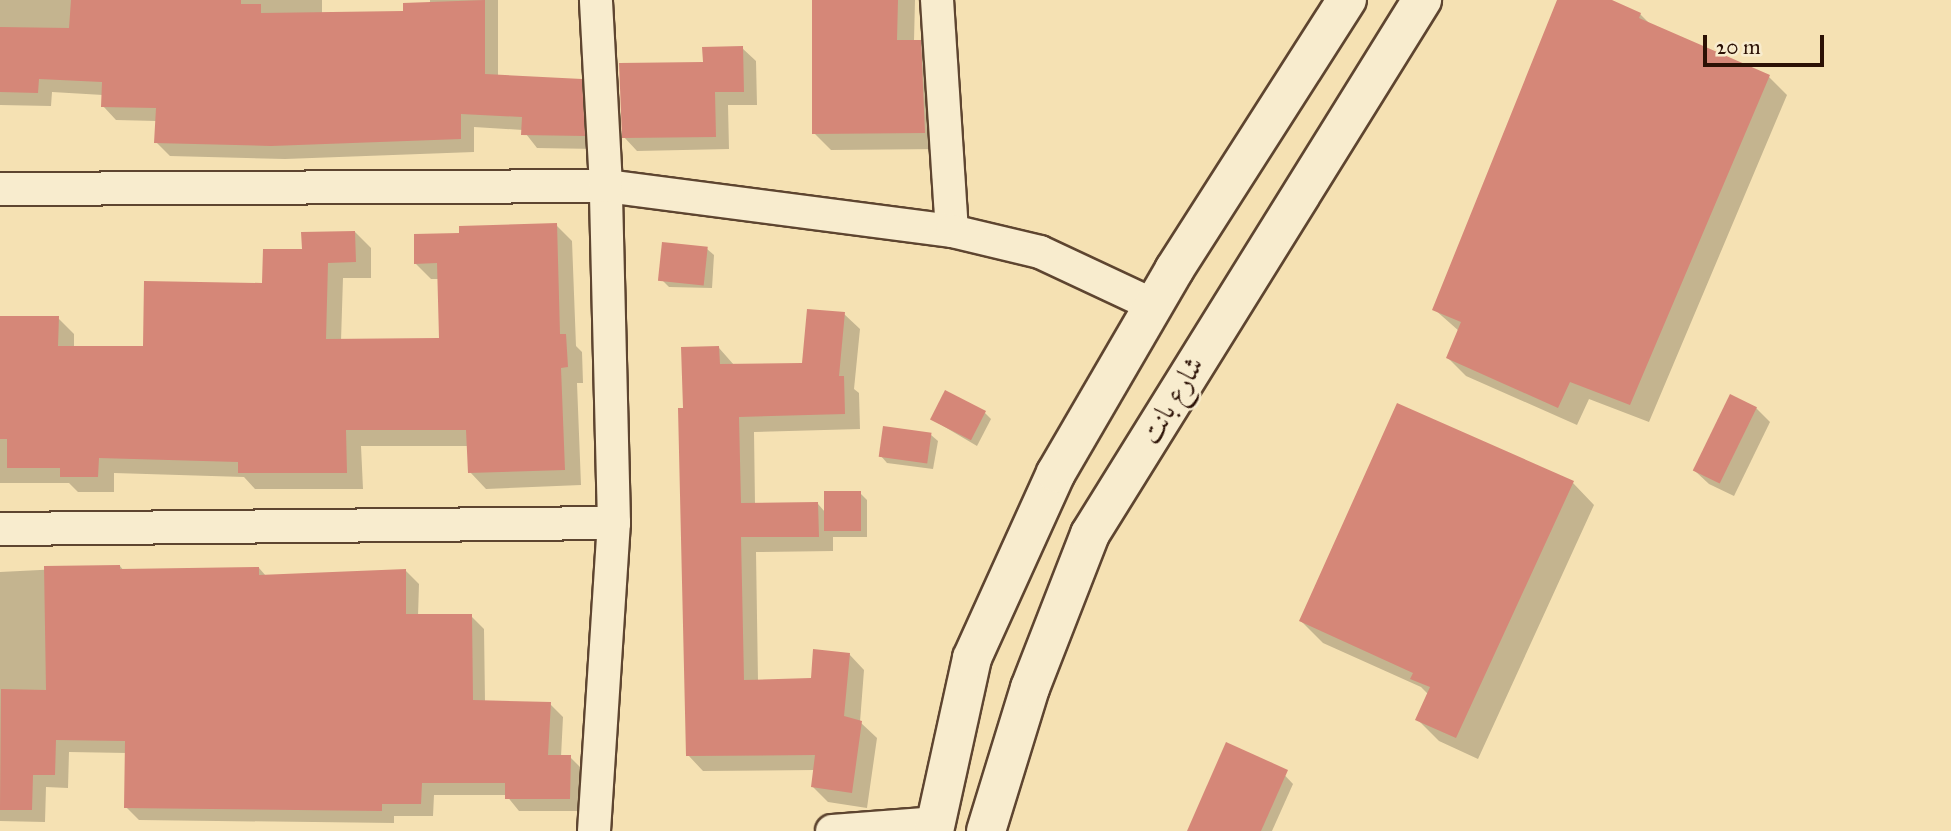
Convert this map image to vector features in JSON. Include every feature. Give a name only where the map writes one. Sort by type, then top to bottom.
[{"type":"main road","points":[[935,827],[972,658],[1056,473],[1153,305],[1347,0]]},
{"type":"main road","name":"شارع بانت","points":[[986,831],[1030,688],[1090,534],[1422,0]]},
{"type":"street","points":[[594,831],[614,523],[606,186],[596,0]]},
{"type":"street","points":[[937,0],[952,231]]},
{"type":"street","points":[[0,189],[606,186],[952,231],[1040,252],[1153,305]]},
{"type":"street","points":[[0,529],[614,523]]},
{"type":"street","points":[[832,831],[935,827]]},
{"type":"building","points":[[71,0],[241,0],[241,4],[261,4],[261,13],[403,11],[403,3],[485,0],[485,74],[582,79],[585,136],[521,135],[522,117],[461,114],[461,139],[271,146],[154,143],[156,108],[101,107],[102,82],[39,79],[38,93],[0,92],[0,27],[69,28]]},
{"type":"building","points":[[812,0],[898,0],[897,40],[921,40],[925,133],[812,134]]},
{"type":"building","points":[[1557,0],[1612,0],[1641,13],[1639,18],[1770,75],[1630,405],[1570,382],[1558,408],[1446,358],[1461,322],[1432,310]]},
{"type":"building","points":[[743,46],[744,92],[715,92],[716,137],[622,138],[619,63],[703,62],[702,47]]},
{"type":"building","points":[[557,223],[560,334],[566,334],[568,367],[561,368],[565,470],[468,473],[466,430],[346,430],[347,473],[238,473],[238,462],[99,458],[98,477],[60,477],[60,468],[7,468],[7,439],[0,439],[0,316],[59,316],[58,346],[143,346],[144,281],[262,283],[263,249],[302,249],[301,232],[355,231],[356,262],[328,263],[326,339],[439,338],[437,263],[414,264],[414,234],[459,233],[459,226]]},
{"type":"building","points":[[662,242],[708,247],[704,286],[658,281]]},
{"type":"building","points":[[807,309],[845,312],[839,376],[844,376],[845,414],[739,417],[741,503],[818,502],[819,537],[741,537],[744,680],[811,678],[813,649],[850,653],[844,716],[862,721],[852,793],[811,787],[815,755],[686,756],[678,408],[683,408],[681,347],[719,346],[720,364],[802,363]]},
{"type":"building","points":[[945,390],[986,411],[971,440],[930,419]]},
{"type":"building","points":[[1730,394],[1757,407],[1720,484],[1693,470]]},
{"type":"building","points":[[1397,403],[1574,481],[1456,738],[1415,720],[1430,687],[1410,679],[1413,673],[1299,621]]},
{"type":"building","points":[[883,426],[932,433],[927,464],[879,457]]},
{"type":"building","points":[[824,491],[861,491],[861,531],[824,531]]},
{"type":"building","points":[[120,565],[120,569],[259,567],[259,575],[406,569],[406,614],[472,614],[473,700],[551,702],[548,755],[571,755],[570,799],[505,799],[505,783],[422,783],[421,804],[382,804],[382,811],[124,808],[125,741],[56,740],[55,775],[33,775],[32,810],[0,810],[1,689],[46,690],[44,566]]},
{"type":"building","points":[[1226,742],[1288,770],[1261,831],[1187,831]]}]
